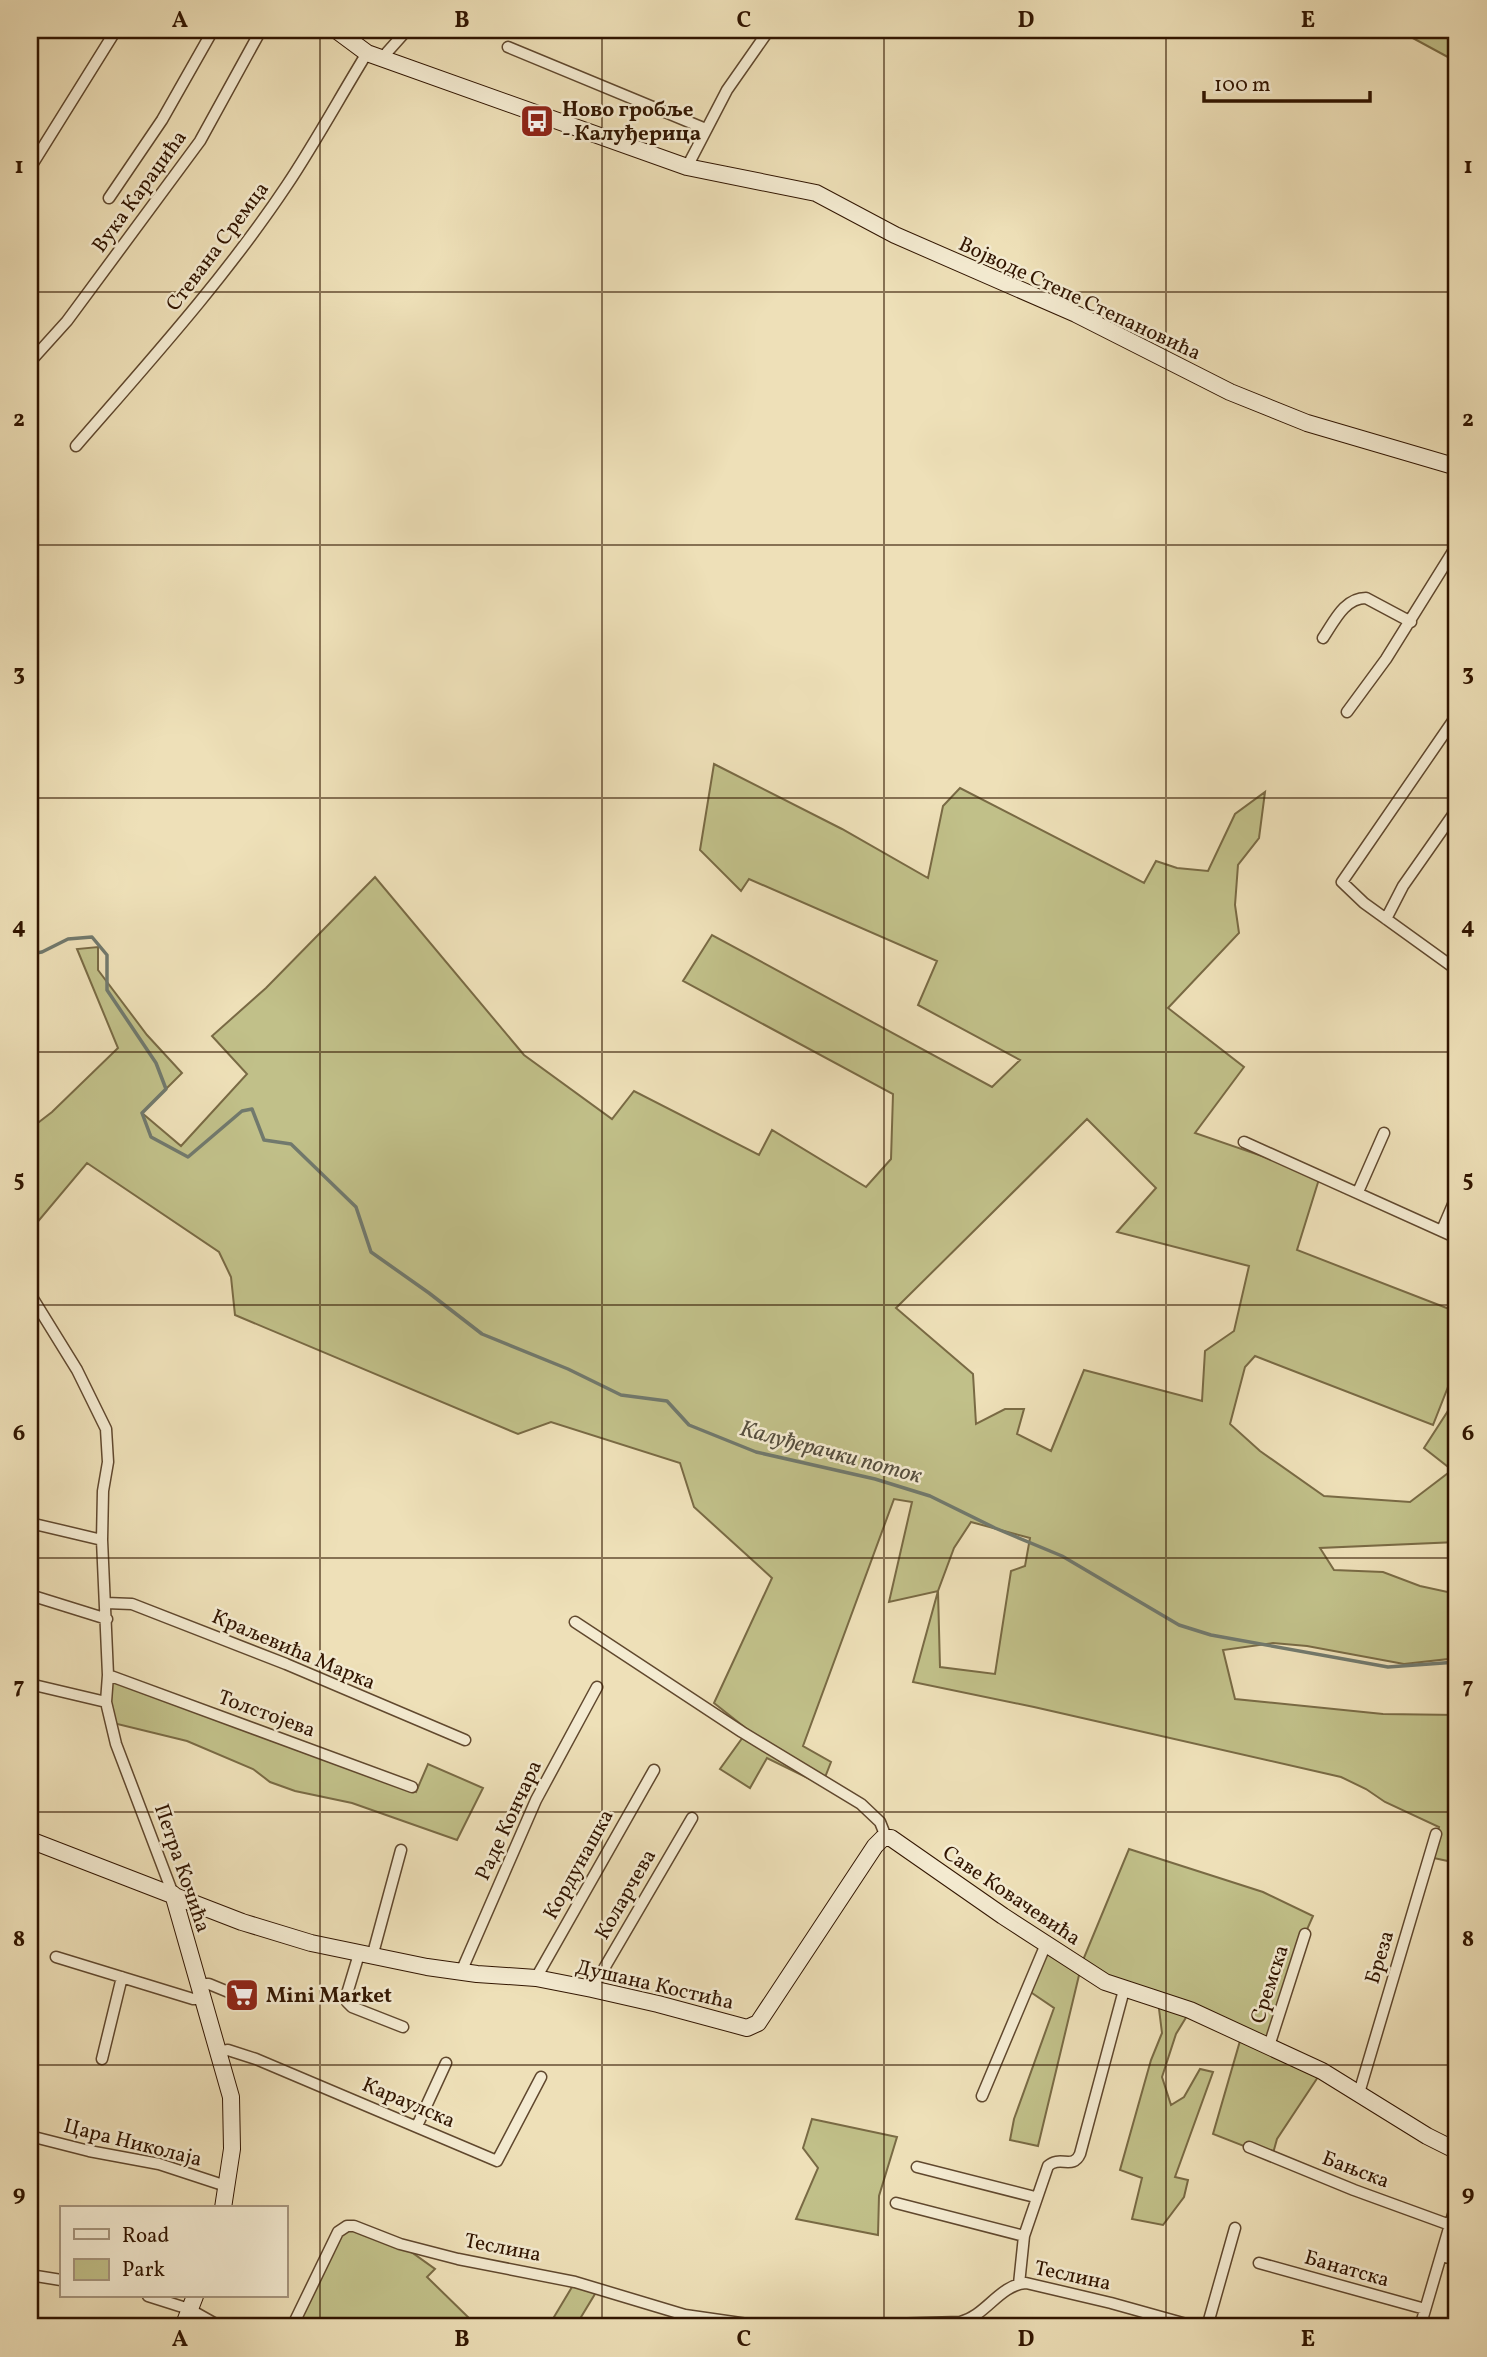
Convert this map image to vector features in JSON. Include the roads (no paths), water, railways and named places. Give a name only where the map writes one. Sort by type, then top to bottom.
[{"type":"street","points":[[30,168],[116,30]]},
{"type":"street","points":[[109,198],[162,120],[213,30]]},
{"type":"street","name":"Вука Караџића","points":[[30,362],[66,321],[200,141],[261,30]]},
{"type":"street","name":"Војводе Степе Степановића","points":[[336,30],[374,56],[687,167],[816,193],[895,235],[1119,334],[1181,369],[1230,392],[1307,423],[1457,467]]},
{"type":"street","name":"Стевана Сремца","points":[[76,446],[165,344],[242,248],[374,56],[407,30]]},
{"type":"street","points":[[687,167],[738,72],[769,30]]},
{"type":"street","points":[[508,47],[706,130]]},
{"type":"street","points":[[1347,712],[1411,622],[1457,545]]},
{"type":"street","points":[[1322,638],[1346,605],[1359,598],[1366,598],[1411,622]]},
{"type":"street","points":[[1457,715],[1342,882],[1364,903],[1457,970]]},
{"type":"street","points":[[1386,919],[1403,886],[1457,810]]},
{"type":"street","points":[[1358,1192],[1384,1133]]},
{"type":"street","points":[[1244,1142],[1457,1238]]},
{"type":"street","points":[[1442,1230],[1457,1195]]},
{"type":"street","name":"Петра Кочића","points":[[30,1294],[77,1370],[102,1420],[108,1441],[102,1540],[107,1619],[106,1702],[116,1744],[173,1894],[229,2089],[233,2119],[232,2149],[223,2206]]},
{"type":"street","points":[[30,1523],[102,1540]]},
{"type":"street","points":[[30,1595],[107,1619]]},
{"type":"street","name":"Краљевића Марка","points":[[106,1603],[132,1604],[286,1664],[466,1740]]},
{"type":"street","name":"Саве Ковачевића","points":[[575,1622],[742,1732],[861,1804],[880,1822],[886,1837],[893,1839],[1105,1982],[1190,2010],[1322,2071],[1427,2136],[1457,2151]]},
{"type":"street","name":"Толстојева","points":[[108,1675],[412,1787]]},
{"type":"street","points":[[34,1685],[106,1702]]},
{"type":"street","name":"Раде Кончара","points":[[461,1972],[536,1800],[597,1687]]},
{"type":"street","name":"Кордунашка","points":[[536,1979],[654,1770]]},
{"type":"street","name":"Коларчева","points":[[592,1989],[692,1818]]},
{"type":"street","name":"Бреза","points":[[1359,2093],[1436,1834]]},
{"type":"street","name":"Душана Костића","points":[[30,1840],[242,1922],[366,1956],[461,1972],[536,1979],[592,1989],[747,2028],[758,2023],[875,1846],[886,1837]]},
{"type":"street","points":[[401,1850],[366,1956],[346,1997],[347,2003],[352,2007],[403,2027]]},
{"type":"street","name":"Сремска","points":[[1269,2046],[1305,1934]]},
{"type":"street","points":[[982,2096],[1046,1944]]},
{"type":"street","points":[[56,1957],[193,1999],[209,1984],[243,1998]]},
{"type":"street","points":[[102,2059],[122,1978]]},
{"type":"street","points":[[1019,2284],[1024,2236],[1035,2197],[1052,2162],[1077,2161],[1124,1990]]},
{"type":"street","name":"Караулска","points":[[218,2052],[228,2050],[256,2059],[498,2161],[541,2077]]},
{"type":"street","points":[[417,2126],[446,2063]]},
{"type":"street","name":"Цара Николаја","points":[[30,2136],[89,2151],[159,2164],[226,2186]]},
{"type":"street","name":"Бањска","points":[[1249,2147],[1354,2190],[1450,2224]]},
{"type":"street","points":[[917,2166],[1035,2197]]},
{"type":"street","points":[[1420,2327],[1457,2201]]},
{"type":"street","points":[[896,2203],[1024,2236]]},
{"type":"street","name":"Теслина","points":[[292,2327],[338,2232],[347,2226],[354,2226],[400,2244],[458,2259],[565,2279],[685,2315],[768,2327]]},
{"type":"street","points":[[1207,2327],[1235,2228]]},
{"type":"street","points":[[1441,2256],[1457,2260]]},
{"type":"street","name":"Банатска","points":[[1259,2263],[1425,2309]]},
{"type":"street","points":[[30,2276],[60,2280]]},
{"type":"street","name":"Теслина","points":[[782,2327],[944,2323],[967,2320],[978,2315],[1019,2284],[1033,2284],[1197,2327]]},
{"type":"street","points":[[163,2298],[192,2302],[221,2327]]},
{"type":"street","points":[[183,2327],[192,2302]]},
{"type":"street","points":[[680,2327],[685,2315]]},
{"type":"street","points":[[978,2315],[984,2327]]},
{"type":"waterway","name":"Калуђерачки поток","points":[[30,954],[42,952],[68,939],[92,937],[107,955],[107,990],[156,1063],[166,1089],[142,1113],[151,1137],[188,1157],[242,1111],[252,1109],[264,1140],[291,1144],[356,1207],[371,1252],[482,1334],[568,1369],[621,1395],[667,1401],[689,1425],[756,1452],[875,1479],[930,1496],[995,1528],[1062,1556],[1179,1625],[1211,1635],[1388,1667],[1457,1662]]},
{"type":"place","name":"Ново гробље - Калуђерица","points":[[537,121]]},
{"type":"place","name":"Mini Market","points":[[242,1995]]}]
